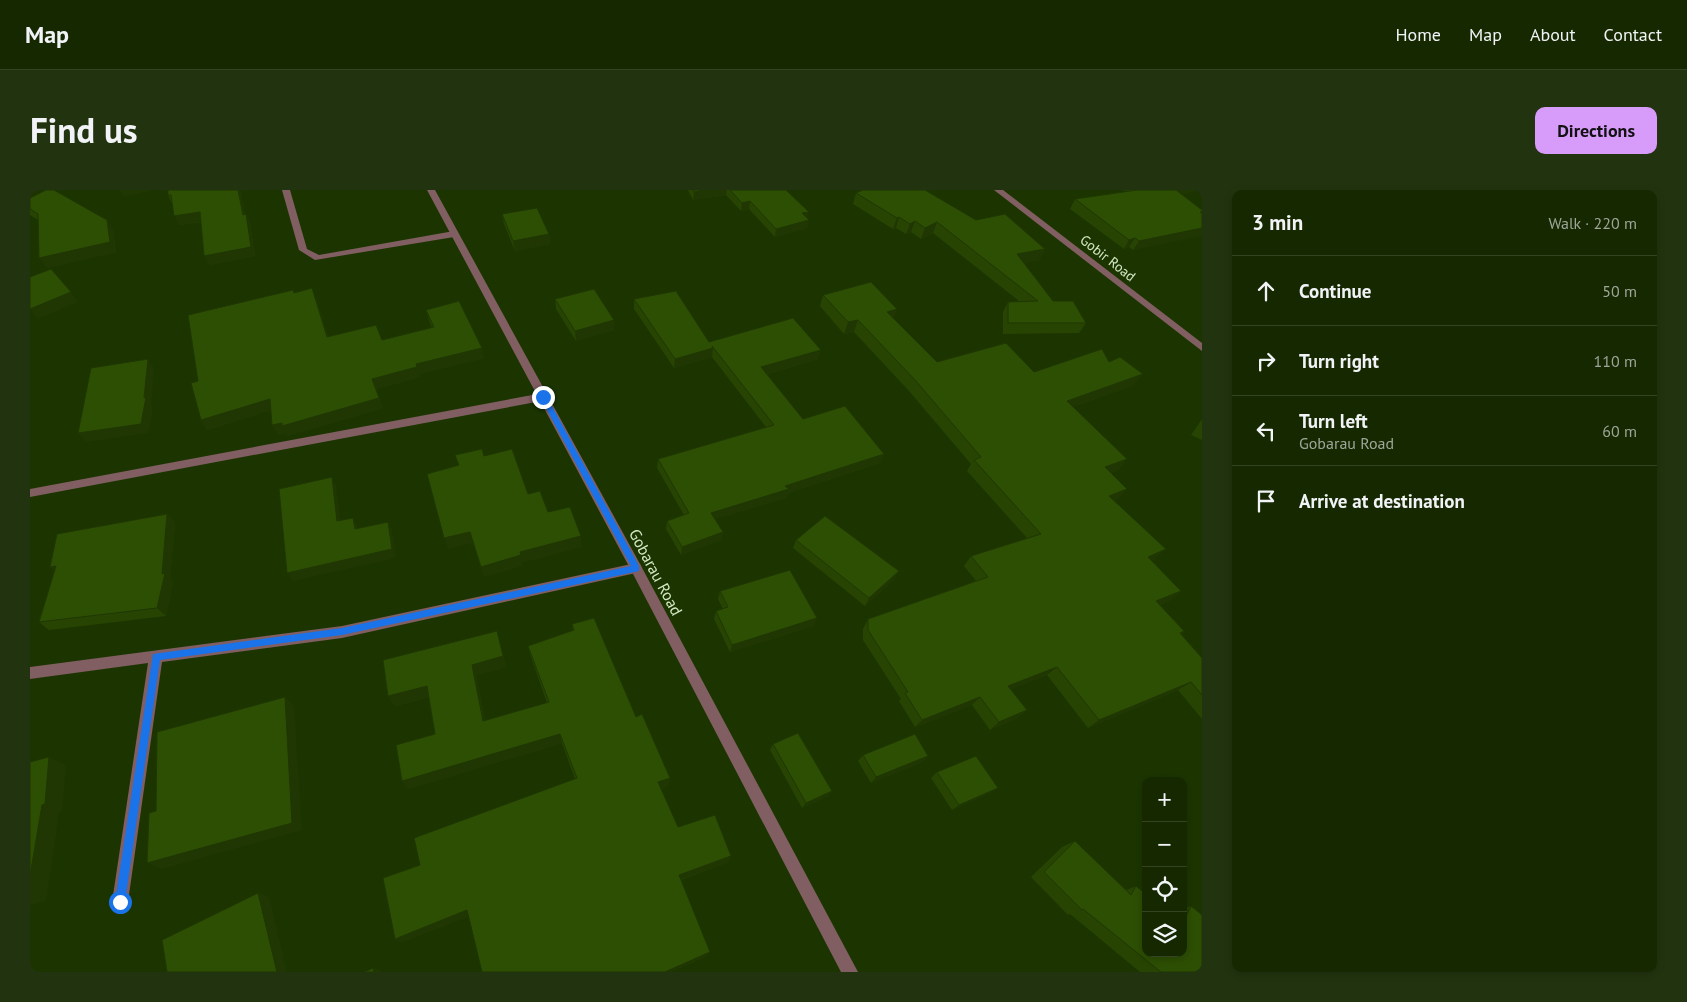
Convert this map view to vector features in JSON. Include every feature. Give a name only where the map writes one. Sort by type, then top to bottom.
[{"type":"street","points":[[286,190],[303,250],[318,258],[454,234]]},
{"type":"street","name":"Gobarau Road","points":[[431,190],[636,568],[850,972]]},
{"type":"street","name":"Gobir Road","points":[[998,190],[1202,348]]},
{"type":"street","points":[[30,493],[543,397]]},
{"type":"street","points":[[30,673],[342,632],[636,568]]},
{"type":"street","points":[[120,902],[156,656]]},
{"type":"building","points":[[46,190],[54,190],[107,220],[110,242],[39,258],[38,214],[30,209],[30,198]]},
{"type":"building","points":[[168,190],[238,190],[243,215],[246,214],[251,247],[204,256],[200,212],[174,216],[171,195],[168,195]]},
{"type":"building","points":[[730,190],[786,190],[809,212],[802,213],[809,220],[776,229],[750,201],[742,203]]},
{"type":"building","points":[[863,190],[925,190],[976,220],[1005,214],[1045,249],[1017,254],[1053,301],[1073,301],[1086,323],[1008,323],[1008,302],[1038,301],[937,222],[925,228],[915,221],[910,224],[856,193]]},
{"type":"building","points":[[1137,190],[1176,190],[1202,210],[1200,212],[1202,213],[1202,228],[1139,241],[1135,238],[1129,240],[1075,199]]},
{"type":"building","points":[[537,208],[549,234],[513,241],[502,214]]},
{"type":"building","points":[[51,269],[71,292],[30,309],[30,277]]},
{"type":"building","points":[[871,282],[897,309],[887,312],[937,362],[1006,343],[1034,372],[1102,349],[1109,362],[1120,357],[1143,374],[1067,401],[1127,459],[1105,467],[1127,489],[1109,496],[1166,549],[1148,557],[1181,591],[1156,601],[1184,631],[1180,633],[1202,658],[1202,695],[1191,682],[1099,720],[1057,667],[1008,686],[1027,710],[999,722],[980,697],[922,720],[905,693],[908,692],[868,630],[868,619],[988,577],[971,556],[1041,534],[974,460],[981,457],[915,380],[858,320],[848,322],[823,295]]},
{"type":"building","points":[[312,288],[327,337],[376,325],[382,340],[434,327],[426,310],[459,301],[482,348],[416,364],[417,367],[372,379],[379,398],[282,426],[282,423],[272,425],[270,399],[201,420],[191,383],[198,381],[188,315],[293,290],[294,293]]},
{"type":"building","points":[[594,289],[614,320],[575,331],[555,299]]},
{"type":"building","points":[[676,291],[709,342],[793,318],[821,350],[761,367],[803,419],[845,406],[884,454],[785,486],[789,489],[711,513],[723,532],[682,547],[667,521],[689,513],[658,459],[774,425],[712,346],[713,348],[675,359],[634,299]]},
{"type":"building","points":[[148,359],[144,398],[146,397],[141,424],[78,433],[91,368]]},
{"type":"building","points":[[482,449],[484,456],[512,449],[528,494],[540,491],[548,512],[570,507],[581,536],[520,552],[521,555],[481,567],[470,532],[444,538],[427,474],[459,465],[455,455]]},
{"type":"building","points":[[332,477],[337,521],[353,518],[355,529],[388,522],[392,549],[287,573],[279,489]]},
{"type":"building","points":[[167,514],[162,574],[165,573],[157,608],[39,622],[56,566],[50,567],[57,534]]},
{"type":"building","points":[[825,516],[899,571],[869,598],[796,540]]},
{"type":"building","points":[[790,570],[817,618],[732,645],[716,611],[728,607],[720,591]]},
{"type":"building","points":[[594,618],[636,717],[642,714],[670,778],[658,782],[678,827],[715,815],[731,856],[679,875],[710,952],[665,972],[482,972],[467,910],[395,939],[383,878],[420,865],[414,838],[577,778],[560,734],[402,781],[396,745],[435,734],[427,686],[388,696],[383,660],[497,631],[503,656],[472,665],[483,721],[549,702],[528,646],[574,630],[572,624]]},
{"type":"building","points":[[285,697],[292,823],[147,863],[149,813],[156,811],[157,732]]},
{"type":"building","points":[[798,733],[832,791],[806,803],[773,744]]},
{"type":"building","points":[[915,734],[928,756],[876,777],[863,755]]},
{"type":"building","points":[[976,756],[998,788],[959,805],[937,772]]},
{"type":"building","points":[[49,757],[45,804],[42,805],[30,876],[30,762]]},
{"type":"building","points":[[1075,841],[1131,895],[1136,886],[1142,891],[1142,957],[1082,910],[1044,872]]},
{"type":"building","points":[[258,893],[277,972],[167,972],[162,940]]},
{"type":"building","points":[[1191,906],[1202,915],[1202,972],[1161,972],[1142,957],[1187,957],[1187,914]]},
{"type":"building","points":[[373,968],[374,972],[364,972]]},
{"type":"route","points":[[120,902],[156,656],[342,632],[636,568],[543,397]]}]
